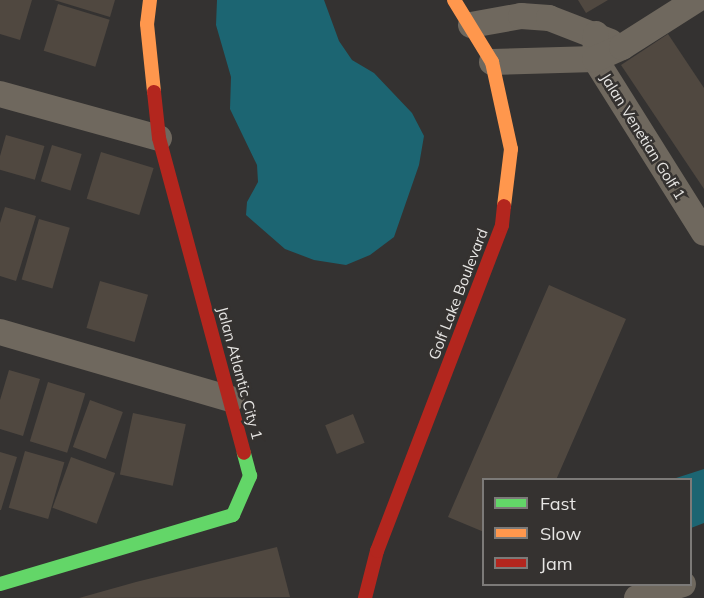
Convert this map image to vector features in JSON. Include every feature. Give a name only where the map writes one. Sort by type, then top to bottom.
[{"type":"street","name":"Jalan Atlantic City 1","points":[[2,582],[233,515],[250,476],[159,138],[147,24],[150,0]]},
{"type":"street","name":"Golf Lake Boulevard","points":[[364,598],[377,551],[502,225],[511,149],[492,62],[454,0]]},
{"type":"street","points":[[492,62],[596,46],[622,47],[696,0]]},
{"type":"street","points":[[471,25],[521,16],[549,18],[596,46]]},
{"type":"street","name":"Jalan Venetian Golf 1","points":[[596,46],[704,233]]},
{"type":"street","points":[[0,94],[159,138]]},
{"type":"street","points":[[0,332],[231,399]]},
{"type":"street","points":[[637,598],[679,586]]},
{"type":"water","points":[[217,0],[324,0],[339,41],[352,60],[374,73],[412,113],[424,136],[419,165],[394,237],[370,255],[346,265],[314,260],[285,249],[246,215],[247,202],[258,182],[257,165],[230,109],[231,77],[216,25]]},
{"type":"water","points":[[704,469],[704,523],[692,528],[692,478],[676,478]]},
{"type":"building","points":[[0,0],[32,0],[20,40],[0,34]]},
{"type":"building","points":[[54,0],[115,0],[110,17]]},
{"type":"building","points":[[578,0],[608,0],[586,13]]},
{"type":"building","points":[[58,4],[110,20],[95,67],[44,51]]},
{"type":"building","points":[[668,34],[704,88],[704,189],[621,65]]},
{"type":"building","points":[[6,135],[44,146],[35,180],[0,170],[0,156]]},
{"type":"building","points":[[52,145],[82,154],[71,190],[41,181]]},
{"type":"building","points":[[101,152],[154,168],[139,215],[87,199]]},
{"type":"building","points":[[5,207],[36,216],[16,281],[0,276],[0,223]]},
{"type":"building","points":[[39,219],[70,228],[52,288],[22,280]]},
{"type":"building","points":[[100,281],[148,295],[135,342],[86,328]]},
{"type":"building","points":[[549,285],[626,319],[557,478],[482,478],[482,531],[448,517]]},
{"type":"building","points":[[9,370],[40,379],[23,436],[0,429],[0,400]]},
{"type":"building","points":[[48,382],[85,393],[67,453],[30,441]]},
{"type":"building","points":[[90,400],[123,412],[106,459],[73,447]]},
{"type":"building","points":[[133,413],[186,424],[173,486],[120,475]]},
{"type":"building","points":[[353,414],[365,443],[337,454],[325,425]]},
{"type":"building","points":[[25,451],[64,462],[48,519],[9,508]]},
{"type":"building","points":[[0,452],[17,457],[1,510],[0,510]]},
{"type":"building","points":[[71,457],[115,473],[97,524],[53,508]]},
{"type":"building","points":[[277,547],[290,597],[79,598],[136,582]]},
{"type":"traffic: fast","points":[[0,584],[233,515],[250,476],[244,453]]},
{"type":"traffic: slow","points":[[150,0],[147,24],[154,92]]},
{"type":"traffic: slow","points":[[454,0],[492,62],[511,149],[504,206]]},
{"type":"traffic: jam","points":[[154,92],[159,138],[244,453]]},
{"type":"traffic: jam","points":[[365,598],[377,551],[502,225],[504,206]]}]
